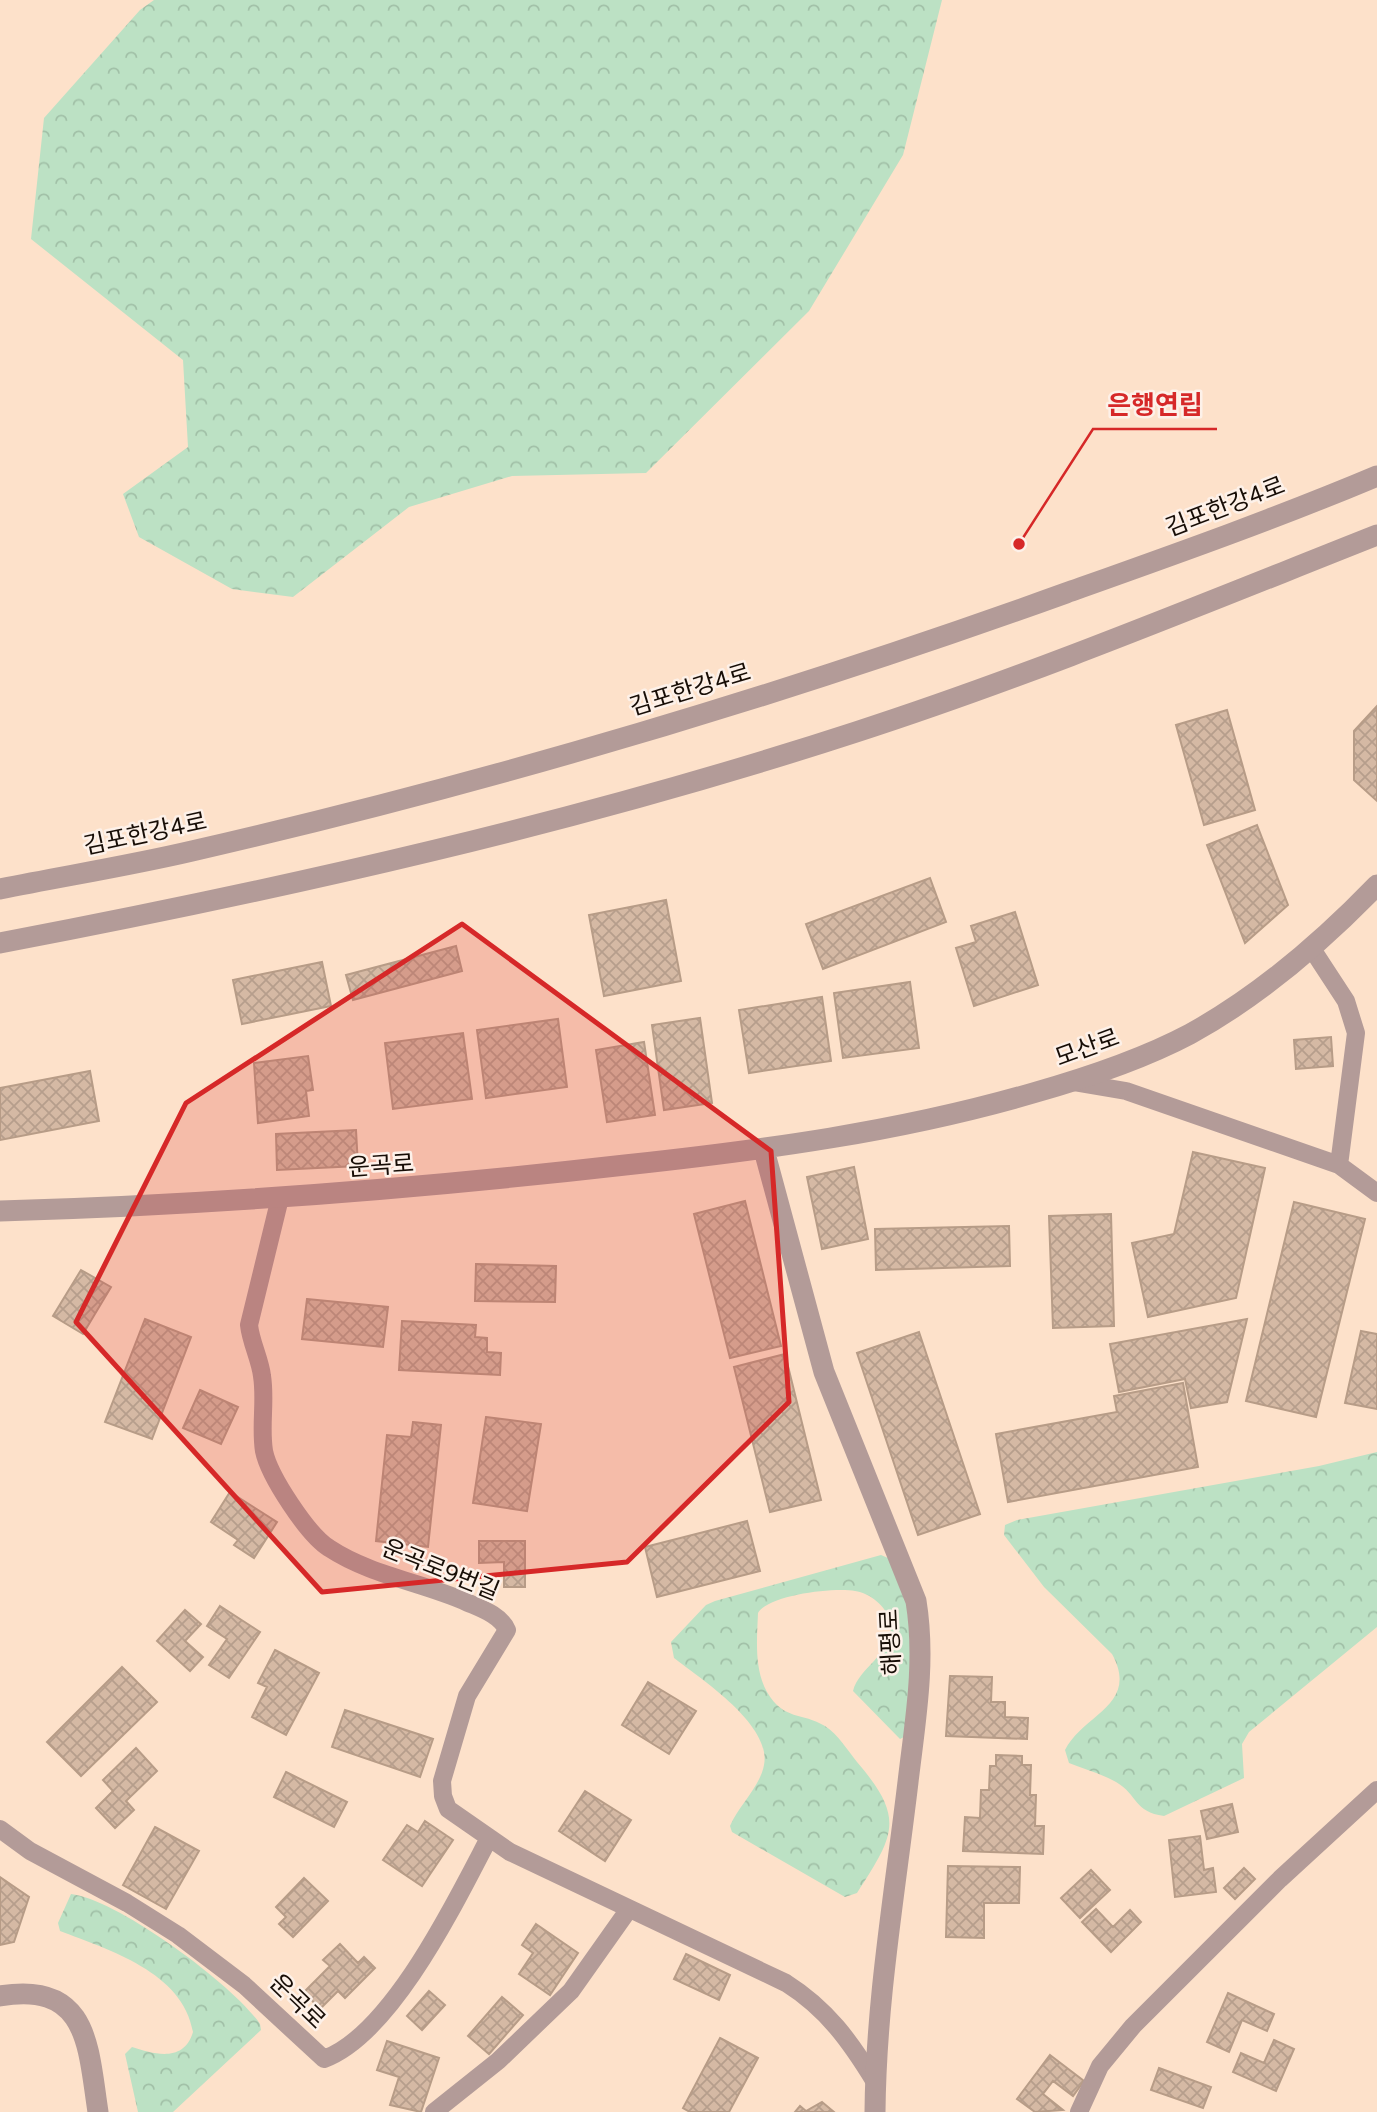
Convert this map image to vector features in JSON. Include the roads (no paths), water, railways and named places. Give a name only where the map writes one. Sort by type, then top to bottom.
[{"type":"street","name":"김포한강4로","points":[[0,889],[190,852],[447,788],[717,710],[948,635],[1173,555],[1377,476]]},
{"type":"street","points":[[0,943],[156,913],[485,837],[698,780],[870,727],[1178,613],[1377,535]]},
{"type":"street","name":"모산로","points":[[764,1150],[972,1111],[1073,1082],[1188,1035],[1274,980],[1312,949],[1377,885]]},
{"type":"street","name":"운곡로","points":[[0,1211],[181,1206],[418,1188],[764,1150]]},
{"type":"street","name":"해평로","points":[[764,1150],[824,1372],[907,1577],[916,1601],[920,1628],[918,1690],[886,1944],[875,2112]]},
{"type":"street","points":[[0,1996],[17,1993],[42,1995],[59,2002],[75,2016],[85,2033],[98,2112]]},
{"type":"lane","points":[[1312,949],[1346,1001],[1356,1033],[1339,1165]]},
{"type":"lane","points":[[1073,1082],[1126,1091],[1339,1165],[1377,1193]]},
{"type":"lane","name":"운곡로9번길","points":[[281,1198],[249,1325],[265,1398],[265,1454],[273,1473],[315,1537],[329,1549],[377,1571],[453,1597],[505,1624],[505,1638],[467,1696],[442,1781],[443,1796],[448,1809],[510,1852],[786,1983],[813,2000],[850,2042],[875,2082]]},
{"type":"lane","points":[[1079,2112],[1100,2066],[1133,2026],[1280,1879],[1377,1790]]},
{"type":"lane","name":"운곡로","points":[[0,1829],[30,1852],[136,1908],[178,1935],[244,1985],[324,2059],[338,2054],[369,2025],[424,1959],[489,1838]]},
{"type":"lane","points":[[434,2112],[498,2061],[570,1991],[629,1909]]},
{"type":"place","name":"은행연립","points":[[1019,544]]}]
